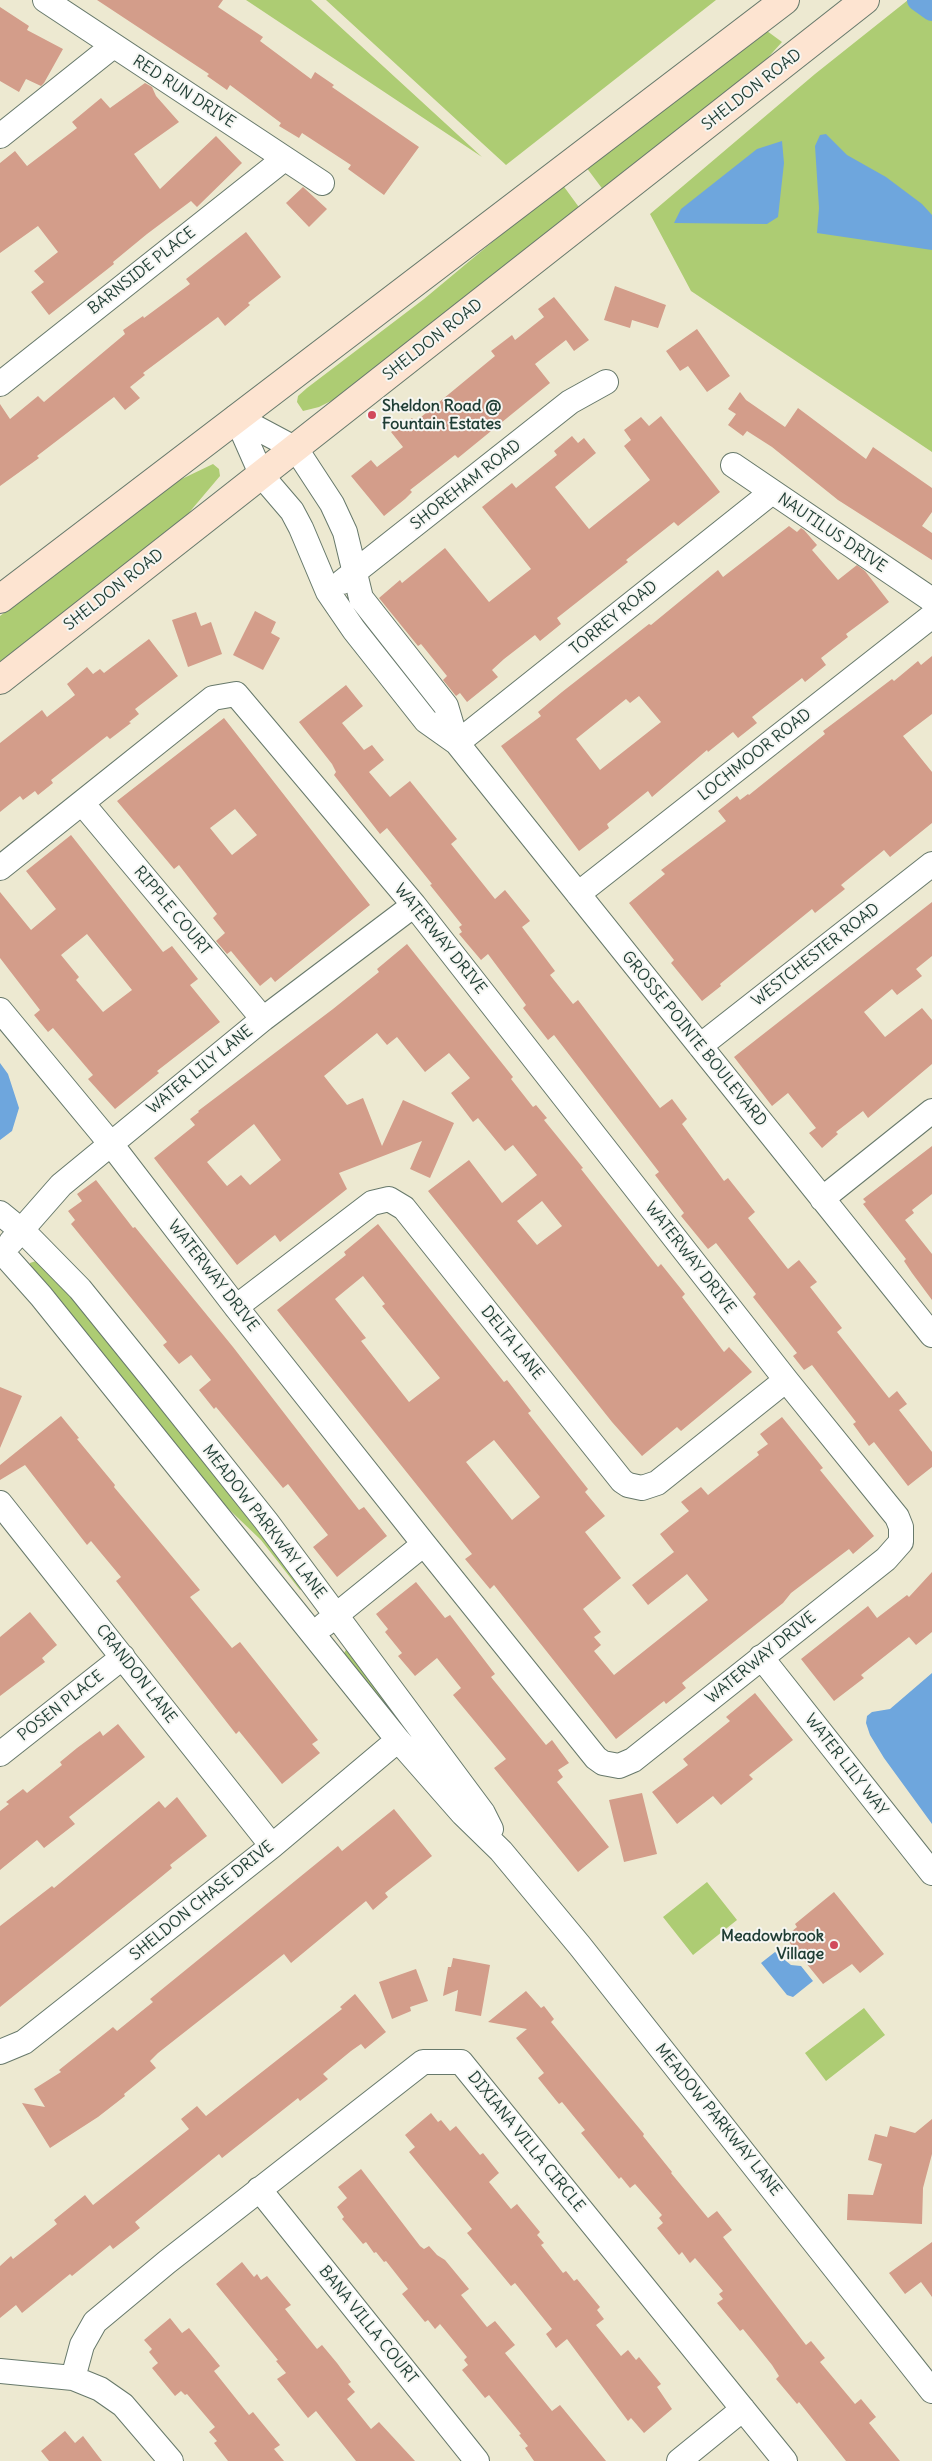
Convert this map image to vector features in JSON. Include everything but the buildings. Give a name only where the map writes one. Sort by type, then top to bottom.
[{"type":"main road","points":[[0,600],[236,417],[785,0]]},
{"type":"main road","name":"SHELDON ROAD","points":[[0,680],[262,476],[593,213],[812,44],[865,0]]},
{"type":"street","name":"RED RUN DRIVE","points":[[45,0],[322,184]]},
{"type":"street","points":[[0,136],[113,46]]},
{"type":"street","name":"BARNSIDE PLACE","points":[[0,384],[284,159]]},
{"type":"street","name":"SHOREHAM ROAD","points":[[328,592],[354,574],[570,402],[606,382]]},
{"type":"street","name":"GROSSE POINTE BOULEVARD","points":[[236,417],[296,449],[328,498],[345,532],[361,598],[446,706],[457,743]]},
{"type":"street","name":"GROSSE POINTE BOULEVARD","points":[[236,417],[262,476],[296,519],[328,592],[354,630],[426,721],[457,743],[932,1336]]},
{"type":"street","name":"NAUTILUS DRIVE","points":[[733,465],[932,600]]},
{"type":"street","name":"TORREY ROAD","points":[[457,743],[772,492]]},
{"type":"street","points":[[296,519],[328,498]]},
{"type":"street","name":"LOCHMOOR ROAD","points":[[578,894],[932,616]]},
{"type":"street","name":"WATERWAY DRIVE","points":[[0,868],[213,698],[236,694],[414,905],[786,1380],[897,1517],[902,1535],[896,1550],[633,1760],[626,1764],[612,1766],[596,1758],[236,1307],[111,1144],[0,1010]]},
{"type":"street","name":"RIPPLE COURT","points":[[82,803],[263,1019]]},
{"type":"street","name":"WESTCHESTER ROAD","points":[[700,1046],[932,864]]},
{"type":"street","name":"WATER LILY LANE","points":[[1,1251],[61,1185],[263,1019],[414,905]]},
{"type":"street","points":[[822,1198],[932,1111]]},
{"type":"street","name":"DELTA LANE","points":[[236,1307],[372,1203],[389,1199],[404,1208],[622,1481],[628,1485],[642,1488],[657,1483],[786,1380]]},
{"type":"street","name":"MEADOW PARKWAY LANE","points":[[0,1213],[80,1289],[266,1521],[483,1812],[501,1851]]},
{"type":"street","name":"MEADOW PARKWAY LANE","points":[[1,1251],[41,1296],[398,1740],[463,1814],[501,1851],[580,1946],[932,2391]]},
{"type":"street","name":"CRANDON LANE","points":[[0,1503],[272,1846]]},
{"type":"street","points":[[313,1634],[424,1544]]},
{"type":"street","name":"WATER LILY WAY","points":[[761,1657],[932,1872]]},
{"type":"street","name":"POSEN PLACE","points":[[0,1754],[123,1658]]},
{"type":"street","name":"SHELDON CHASE DRIVE","points":[[0,2052],[24,2042],[272,1846],[398,1740]]},
{"type":"street","name":"DIXIANA VILLA CIRCLE","points":[[73,2378],[82,2345],[96,2322],[259,2189],[423,2062],[461,2062],[786,2461]]},
{"type":"street","name":"BANA VILLA COURT","points":[[259,2189],[476,2461]]},
{"type":"street","points":[[0,2371],[73,2378],[100,2389],[123,2405],[171,2461]]},
{"type":"street","points":[[679,2461],[743,2409]]},
{"type":"green space","points":[[246,0],[311,0],[482,157]]},
{"type":"green space","points":[[326,0],[716,0],[506,165]]},
{"type":"green space","points":[[908,0],[932,0],[932,452],[691,291],[650,214],[815,74]]},
{"type":"green space","points":[[767,31],[782,42],[764,62],[604,191],[586,167],[741,47],[753,43]]},
{"type":"green space","points":[[562,184],[581,210],[343,395],[319,407],[303,411],[297,402],[298,396],[307,388],[424,299]]},
{"type":"green space","points":[[213,464],[219,469],[220,476],[187,515],[0,664],[0,616],[163,488]]},
{"type":"green space","points":[[36,1261],[59,1283],[93,1323],[303,1588],[300,1590],[261,1540],[215,1496],[30,1268],[30,1263]]},
{"type":"green space","points":[[346,1650],[351,1651],[471,1813],[343,1655]]},
{"type":"green space","points":[[707,1882],[737,1920],[693,1955],[663,1917]]},
{"type":"green space","points":[[864,2008],[885,2035],[826,2081],[805,2053]]},
{"type":"water","points":[[826,134],[847,155],[886,177],[922,204],[932,215],[932,250],[817,233],[819,208],[815,146],[820,135]]},
{"type":"water","points":[[782,141],[784,163],[778,217],[767,224],[674,223],[681,209],[757,149]]},
{"type":"water","points":[[0,1063],[8,1074],[19,1108],[12,1131],[0,1140]]},
{"type":"water","points":[[932,1673],[932,1824],[884,1758],[870,1735],[866,1723],[867,1716],[872,1712],[890,1709]]},
{"type":"water","points":[[775,1952],[791,1965],[801,1966],[813,1981],[793,1997],[787,1995],[761,1963]]},
{"type":"waterway","points":[[918,0],[932,10]]},
{"type":"place","name":"Sheldon Road @ Fountain Estates","points":[[372,415]]},
{"type":"place","name":"Meadowbrook Village","points":[[834,1945]]}]
